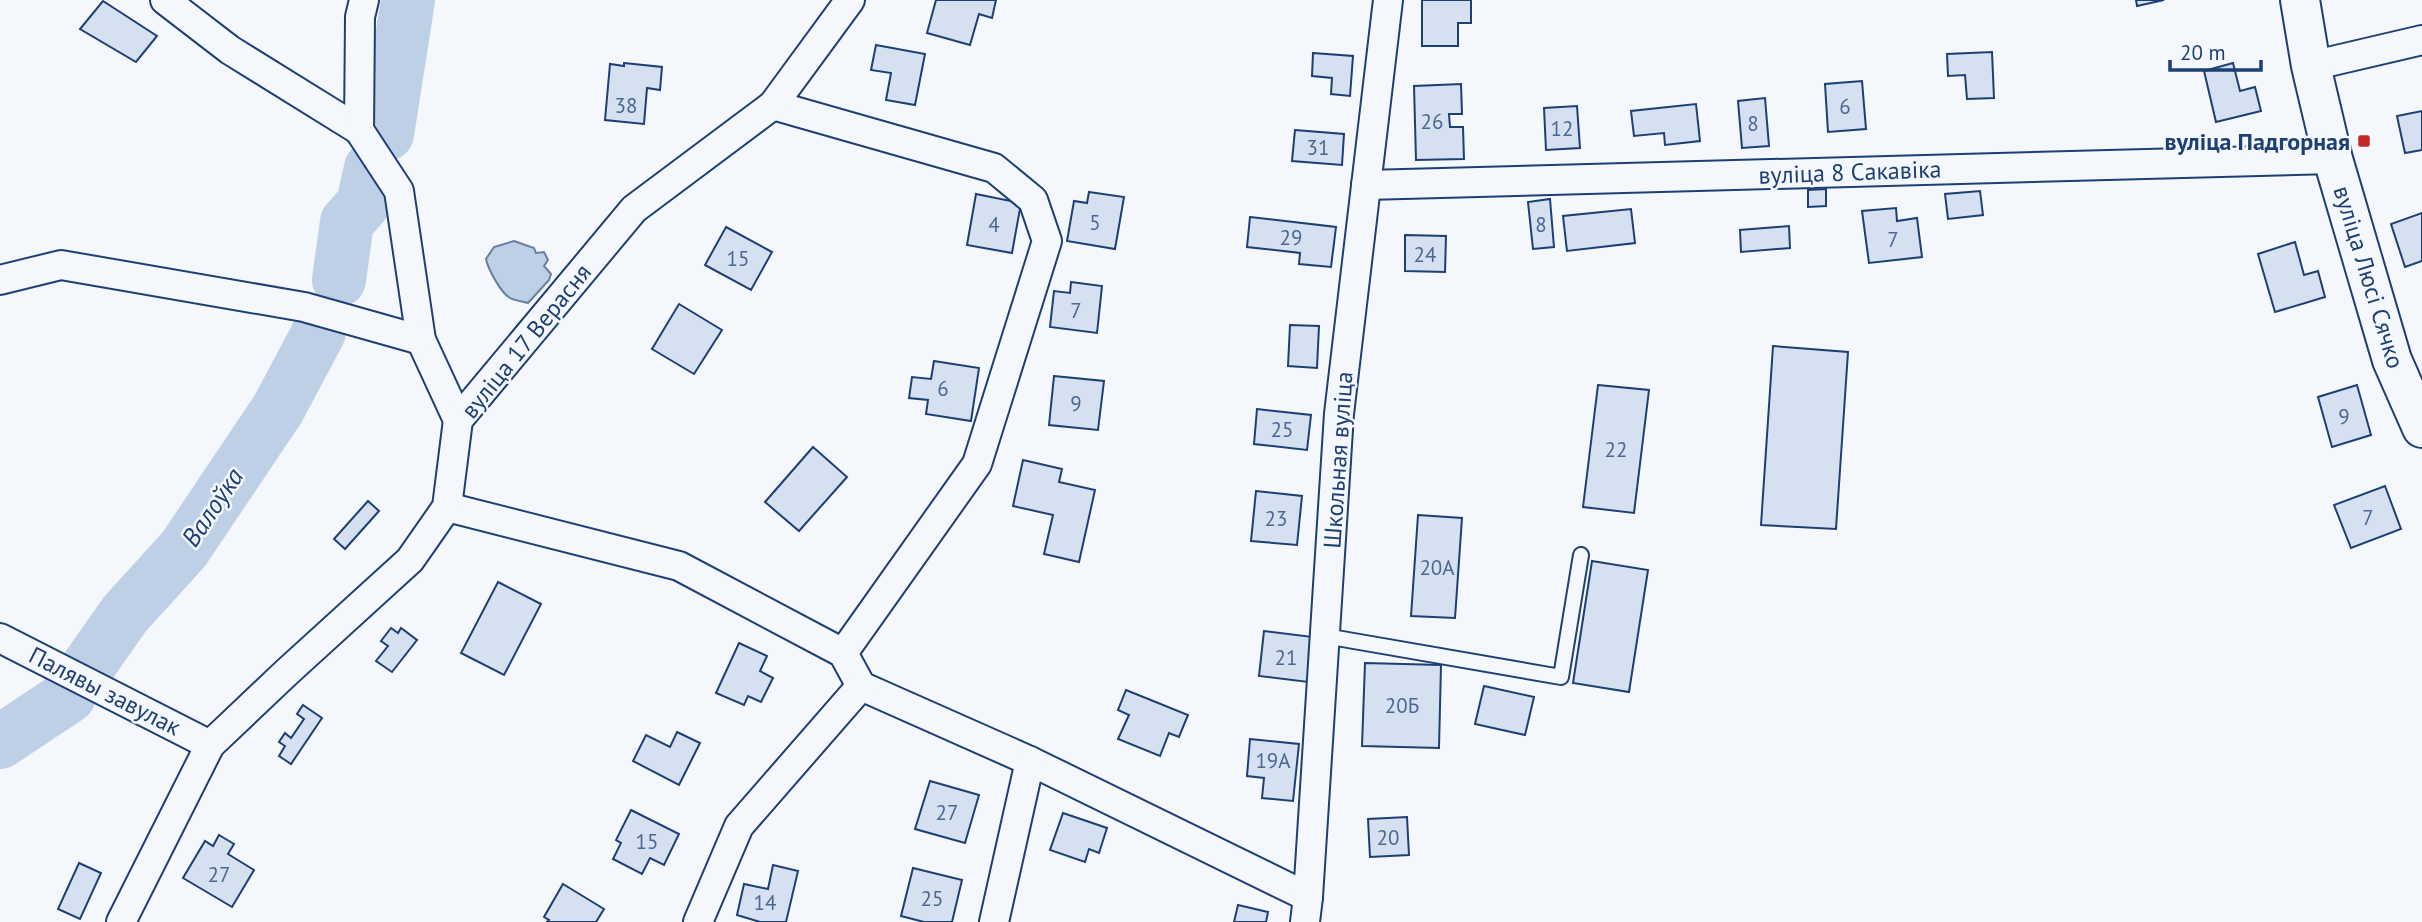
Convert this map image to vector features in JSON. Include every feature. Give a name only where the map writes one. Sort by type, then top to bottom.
[{"type":"main road","name":"вуліца Люсі Сячко","points":[[2300,0],[2311,66],[2333,159],[2392,360],[2422,428]]},
{"type":"street","points":[[164,0],[230,50],[359,130],[399,191],[421,340],[458,420]]},
{"type":"street","points":[[359,130],[360,17],[364,0]]},
{"type":"street","name":"вуліца 17 Верасня","points":[[121,922],[210,745],[410,560],[447,507],[458,420],[634,209],[774,105],[850,0]]},
{"type":"street","name":"Школьная вуліца","points":[[1306,909],[1339,414],[1388,0]]},
{"type":"street","points":[[2311,66],[2422,40]]},
{"type":"street","points":[[774,105],[994,168],[1033,200],[1047,241],[977,464],[843,653]]},
{"type":"street","name":"вуліца 8 Сакавіка","points":[[1366,185],[2333,159]]},
{"type":"street","points":[[0,279],[61,265],[304,307],[421,340]]},
{"type":"street","points":[[447,507],[678,566],[843,653],[861,686],[1030,761],[1306,909]]},
{"type":"street","name":"Палявы завулак","points":[[0,638],[210,745]]},
{"type":"street","points":[[698,922],[739,826],[861,686]]},
{"type":"street","points":[[994,922],[1030,761]]},
{"type":"lane","points":[[1325,636],[1561,677],[1581,555]]},
{"type":"water","points":[[514,241],[534,248],[536,253],[544,252],[548,260],[544,266],[551,274],[549,280],[528,303],[506,295],[495,280],[486,259],[494,247]]},
{"type":"building","points":[[936,0],[996,0],[992,18],[979,14],[970,45],[927,33]]},
{"type":"building","points":[[1422,0],[1471,0],[1471,23],[1458,23],[1458,46],[1422,46]]},
{"type":"building","points":[[2136,0],[2164,0],[2137,6]]},
{"type":"building","points":[[103,1],[157,36],[136,62],[80,29]]},
{"type":"building","points":[[876,45],[925,54],[915,105],[886,100],[891,73],[871,70]]},
{"type":"building","points":[[1992,52],[1994,98],[1967,99],[1965,75],[1948,76],[1947,54]]},
{"type":"building","points":[[1313,53],[1353,56],[1350,96],[1331,94],[1332,78],[1312,76]]},
{"type":"building","points":[[624,63],[662,67],[660,90],[647,88],[644,124],[605,120],[610,64],[624,66]]},
{"type":"building","points":[[2233,63],[2240,91],[2255,87],[2261,111],[2216,122],[2204,71]]},
{"type":"building","points":[[1862,81],[1866,129],[1828,132],[1825,84]]},
{"type":"building","points":[[1461,84],[1462,114],[1449,114],[1450,127],[1463,127],[1464,159],[1416,160],[1414,86]]},
{"type":"building","points":[[1765,98],[1769,146],[1742,148],[1738,101]]},
{"type":"building","points":[[1696,104],[1700,141],[1665,145],[1664,133],[1634,136],[1631,111]]},
{"type":"building","points":[[1577,106],[1580,148],[1546,150],[1544,108]]},
{"type":"building","points":[[2422,111],[2422,150],[2405,153],[2397,116]]},
{"type":"building","points":[[1295,130],[1344,134],[1342,165],[1292,161]]},
{"type":"building","points":[[1826,189],[1826,206],[1808,207],[1808,190]]},
{"type":"building","points":[[1980,191],[1983,215],[1948,219],[1945,194]]},
{"type":"building","points":[[1089,192],[1124,197],[1115,249],[1067,241],[1074,201],[1087,203]]},
{"type":"building","points":[[976,194],[1021,203],[1012,253],[967,245]]},
{"type":"building","points":[[1550,199],[1554,247],[1533,249],[1528,202]]},
{"type":"building","points":[[1896,208],[1897,221],[1917,218],[1922,257],[1869,263],[1862,211]]},
{"type":"building","points":[[1631,209],[1635,243],[1567,251],[1563,216]]},
{"type":"building","points":[[2422,213],[2422,261],[2405,267],[2391,224]]},
{"type":"building","points":[[1250,217],[1336,227],[1331,267],[1299,264],[1300,253],[1247,247]]},
{"type":"building","points":[[1789,226],[1790,248],[1741,252],[1740,230]]},
{"type":"building","points":[[726,227],[772,252],[751,290],[705,265]]},
{"type":"building","points":[[1405,235],[1446,236],[1445,272],[1405,271]]},
{"type":"building","points":[[2295,242],[2304,275],[2318,271],[2325,297],[2275,312],[2258,254]]},
{"type":"building","points":[[1071,282],[1102,286],[1097,333],[1050,327],[1054,291],[1070,293]]},
{"type":"building","points":[[679,304],[722,330],[694,374],[652,349]]},
{"type":"building","points":[[1290,325],[1319,326],[1317,368],[1288,366]]},
{"type":"building","points":[[1773,346],[1848,352],[1836,529],[1761,525]]},
{"type":"building","points":[[934,361],[979,368],[971,421],[926,414],[928,400],[909,398],[912,377],[931,379]]},
{"type":"building","points":[[1054,376],[1104,381],[1098,430],[1049,425]]},
{"type":"building","points":[[1598,385],[1649,390],[1634,513],[1583,507]]},
{"type":"building","points":[[2357,385],[2371,435],[2332,447],[2318,397]]},
{"type":"building","points":[[1257,409],[1311,415],[1307,450],[1254,444]]},
{"type":"building","points":[[813,447],[847,477],[799,531],[765,502]]},
{"type":"building","points":[[1023,460],[1062,469],[1059,482],[1095,490],[1079,562],[1044,554],[1053,515],[1013,506]]},
{"type":"building","points":[[2385,486],[2401,529],[2351,548],[2334,505]]},
{"type":"building","points":[[1256,491],[1302,496],[1297,545],[1251,541]]},
{"type":"building","points":[[368,501],[379,511],[345,549],[334,539]]},
{"type":"building","points":[[1418,515],[1462,518],[1455,618],[1411,616]]},
{"type":"building","points":[[1592,561],[1648,570],[1629,692],[1573,683]]},
{"type":"building","points":[[498,582],[541,604],[504,675],[461,653]]},
{"type":"building","points":[[391,628],[398,633],[401,628],[417,640],[392,672],[376,661],[388,646],[381,641]]},
{"type":"building","points":[[1264,631],[1313,637],[1308,682],[1259,676]]},
{"type":"building","points":[[739,643],[767,656],[760,671],[773,678],[761,702],[748,696],[744,705],[716,693]]},
{"type":"building","points":[[1365,663],[1441,665],[1439,748],[1362,746]]},
{"type":"building","points":[[1484,686],[1534,697],[1525,735],[1475,724]]},
{"type":"building","points":[[1126,690],[1188,715],[1179,737],[1169,733],[1160,756],[1118,739],[1129,715],[1118,710]]},
{"type":"building","points":[[303,705],[322,718],[291,764],[279,756],[285,746],[279,742],[285,733],[291,738],[304,719],[297,714]]},
{"type":"building","points":[[677,732],[700,743],[679,785],[633,761],[646,735],[670,747]]},
{"type":"building","points":[[1250,739],[1299,744],[1293,801],[1262,798],[1264,778],[1247,776]]},
{"type":"building","points":[[930,781],[979,795],[965,843],[915,829]]},
{"type":"building","points":[[631,810],[679,834],[664,865],[650,858],[642,874],[613,859],[621,843],[616,840]]},
{"type":"building","points":[[1063,813],[1107,828],[1099,853],[1089,849],[1085,862],[1050,850]]},
{"type":"building","points":[[1407,817],[1409,855],[1370,857],[1368,819]]},
{"type":"building","points":[[219,835],[234,844],[228,854],[254,870],[232,907],[183,878],[205,841],[213,846]]},
{"type":"building","points":[[79,863],[101,873],[80,919],[58,909]]},
{"type":"building","points":[[773,865],[798,871],[786,922],[760,922],[737,915],[744,884],[768,889]]},
{"type":"building","points":[[913,868],[962,880],[952,922],[924,922],[901,916]]},
{"type":"building","points":[[563,884],[604,909],[596,922],[547,922],[549,920],[544,917]]},
{"type":"building","points":[[1238,905],[1268,912],[1266,922],[1234,922]]},
{"type":"waterway","name":"Валоўка","points":[[387,134],[408,0]]},
{"type":"waterway","name":"Валоўка","points":[[339,280],[347,222],[363,204],[371,168]]},
{"type":"waterway","name":"Валоўка","points":[[87,668],[125,614],[184,549],[278,409],[319,332]]},
{"type":"waterway","name":"Валоўка","points":[[0,742],[69,696]]},
{"type":"place","name":"вуліца Падгорная","points":[[2364,141]]}]
